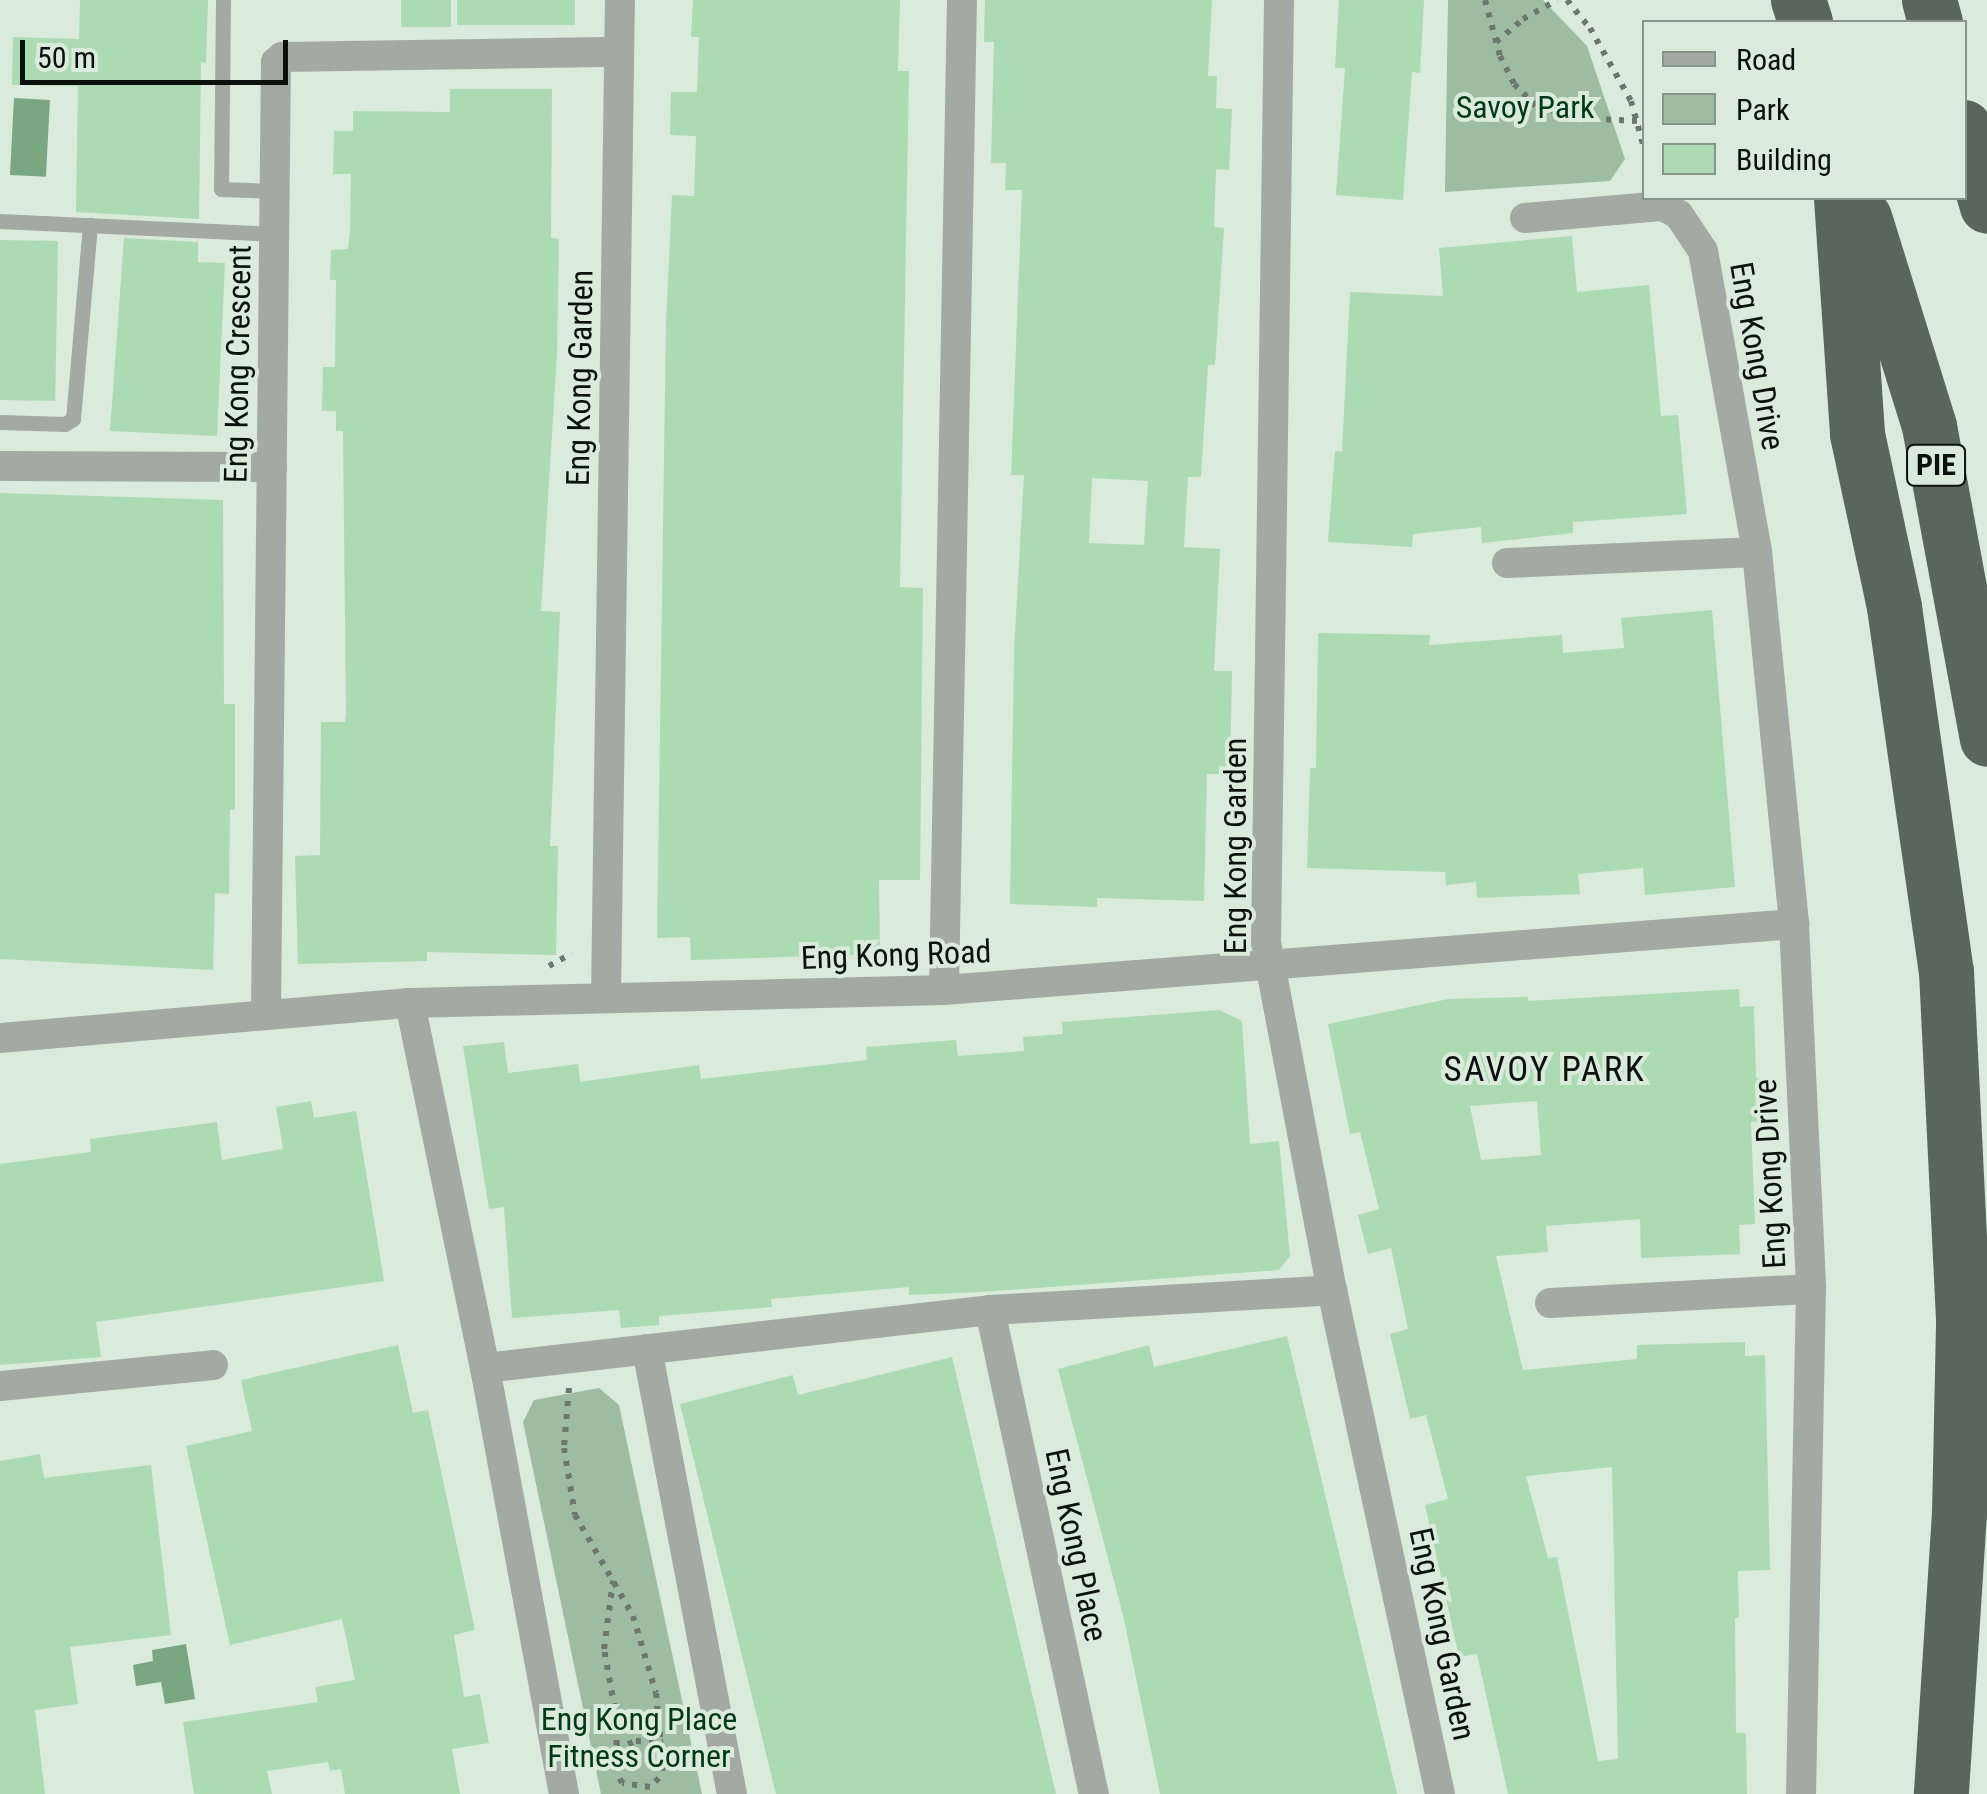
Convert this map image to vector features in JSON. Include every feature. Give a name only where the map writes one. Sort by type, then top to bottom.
[{"type":"highway","points":[[1967,137],[1987,206]]},
{"type":"highway","points":[[1841,200],[1857,434],[1894,607],[1947,991],[1963,1324],[1959,1513],[1942,1794]]},
{"type":"highway","name":"PIE","points":[[1859,200],[1929,426],[1987,739]]},
{"type":"street","name":"Eng Kong Garden","points":[[606,997],[620,0]]},
{"type":"street","points":[[944,990],[962,0]]},
{"type":"street","name":"Eng Kong Garden","points":[[1279,0],[1269,966],[1332,1290],[1440,1794]]},
{"type":"street","name":"Eng Kong Crescent","points":[[266,1013],[276,62],[282,57],[620,52]]},
{"type":"street","name":"Eng Kong Drive","points":[[1525,218],[1663,206],[1679,215],[1703,251],[1757,552],[1794,924],[1811,1289],[1801,1794]]},
{"type":"street","points":[[0,466],[272,467]]},
{"type":"street","points":[[1507,563],[1757,552]]},
{"type":"street","name":"Eng Kong Road","points":[[0,1038],[410,1003],[944,990],[1794,924]]},
{"type":"street","points":[[410,1003],[485,1368],[564,1794]]},
{"type":"street","points":[[1550,1303],[1811,1289]]},
{"type":"street","points":[[485,1368],[990,1310],[1332,1290]]},
{"type":"street","name":"Eng Kong Place","points":[[990,1310],[1094,1794]]},
{"type":"street","points":[[647,1349],[732,1794]]},
{"type":"street","points":[[0,1386],[213,1365]]},
{"type":"lane","points":[[223,0],[220,189],[274,191]]},
{"type":"lane","points":[[0,221],[274,234]]},
{"type":"lane","points":[[0,422],[64,424],[73,419],[90,225]]},
{"type":"path","points":[[1485,0],[1496,42],[1514,84],[1536,106],[1580,118],[1636,121]]},
{"type":"path","points":[[1496,42],[1522,19],[1557,0]]},
{"type":"path","points":[[1567,0],[1590,28],[1631,101],[1642,141]]},
{"type":"path","points":[[540,969],[569,959],[576,948]]},
{"type":"path","points":[[569,1384],[564,1448],[575,1515],[613,1581],[633,1616],[645,1650],[662,1742],[660,1778],[650,1787],[622,1782],[616,1771],[615,1705],[604,1649],[613,1581]]},
{"type":"path","points":[[614,1749],[636,1742],[662,1742]]},
{"type":"green space","name":"Savoy Park","points":[[1448,0],[1543,0],[1587,46],[1625,159],[1610,181],[1445,192]]},
{"type":"green space","name":"Eng Kong Place Fitness Corner","points":[[599,1388],[619,1405],[702,1794],[601,1794],[523,1422],[534,1400]]},
{"type":"shaded area","points":[[14,98],[50,100],[46,177],[10,175]]},
{"type":"shaded area","points":[[186,1644],[195,1699],[165,1704],[161,1682],[136,1686],[133,1665],[153,1661],[152,1650]]},
{"type":"building","points":[[80,0],[208,0],[206,63],[201,62],[199,219],[76,212],[78,86],[12,85],[13,37],[79,39]]},
{"type":"building","points":[[401,0],[451,0],[451,27],[401,27]]},
{"type":"building","points":[[457,0],[575,0],[575,25],[457,25]]},
{"type":"building","points":[[693,0],[900,0],[898,71],[909,71],[900,587],[923,588],[920,880],[879,880],[880,954],[691,960],[690,937],[657,938],[666,323],[672,195],[694,196],[696,136],[670,135],[671,92],[697,92],[699,37],[691,37]]},
{"type":"building","points":[[985,0],[1212,0],[1208,76],[1217,76],[1216,108],[1232,109],[1229,170],[1216,169],[1214,227],[1224,228],[1215,365],[1208,365],[1201,477],[1188,477],[1184,547],[1220,549],[1214,671],[1232,671],[1230,774],[1207,774],[1204,901],[1097,898],[1097,907],[1010,904],[1014,651],[1024,475],[1011,475],[1022,190],[1005,190],[1006,163],[991,163],[994,42],[984,42]],"holes":[[[1092,478],[1148,481],[1144,545],[1089,543]]]},
{"type":"building","points":[[1339,0],[1424,0],[1420,73],[1412,72],[1403,200],[1336,195],[1345,68],[1335,68]]},
{"type":"building","points":[[450,89],[552,89],[551,238],[559,239],[557,354],[541,611],[560,612],[550,846],[558,846],[556,955],[427,952],[427,961],[298,964],[295,856],[320,855],[321,722],[345,722],[346,713],[343,431],[336,431],[336,411],[322,411],[323,367],[335,367],[336,280],[330,280],[331,250],[348,249],[350,231],[351,174],[333,174],[334,131],[353,131],[353,111],[450,112]]},
{"type":"building","points":[[1572,236],[1577,292],[1649,285],[1661,416],[1678,415],[1687,514],[1573,522],[1573,533],[1482,543],[1481,527],[1413,534],[1412,547],[1328,542],[1335,451],[1342,452],[1350,292],[1443,296],[1439,248]]},
{"type":"building","points":[[124,238],[198,242],[198,262],[225,263],[217,436],[110,431]]},
{"type":"building","points":[[0,240],[58,241],[55,401],[0,400]]},
{"type":"building","points":[[0,493],[223,500],[224,704],[235,704],[235,810],[230,810],[229,894],[215,893],[213,970],[0,959]]},
{"type":"building","points":[[1712,610],[1735,887],[1645,895],[1643,868],[1578,874],[1580,894],[1477,898],[1476,882],[1446,885],[1445,872],[1307,868],[1310,768],[1316,768],[1318,633],[1430,635],[1429,645],[1562,635],[1563,653],[1624,648],[1621,618]]},
{"type":"building","points":[[1739,989],[1740,1007],[1754,1006],[1756,1078],[1762,1078],[1764,1122],[1751,1122],[1755,1224],[1739,1225],[1740,1254],[1641,1258],[1640,1219],[1546,1226],[1548,1252],[1496,1256],[1523,1370],[1637,1359],[1637,1345],[1745,1342],[1745,1356],[1765,1355],[1770,1570],[1738,1571],[1739,1618],[1735,1618],[1736,1733],[1746,1733],[1747,1794],[1508,1794],[1477,1654],[1459,1657],[1425,1505],[1448,1499],[1426,1415],[1410,1419],[1390,1334],[1408,1329],[1391,1248],[1368,1254],[1358,1215],[1379,1209],[1360,1132],[1350,1134],[1328,1024],[1448,999],[1528,997],[1528,1001]],"holes":[[[1537,1101],[1541,1155],[1481,1160],[1470,1106]],[[1612,1467],[1618,1759],[1598,1761],[1557,1557],[1548,1558],[1526,1476]]]},
{"type":"building","points":[[1219,1010],[1242,1021],[1250,1144],[1279,1141],[1290,1256],[1279,1270],[982,1292],[909,1295],[909,1287],[771,1299],[772,1307],[659,1316],[659,1325],[621,1328],[619,1310],[512,1318],[504,1207],[489,1209],[463,1046],[504,1042],[508,1073],[578,1064],[580,1082],[699,1065],[701,1079],[867,1060],[866,1047],[956,1040],[958,1056],[1024,1051],[1023,1037],[1063,1034],[1062,1022]]},
{"type":"building","points":[[311,1101],[314,1118],[356,1111],[384,1281],[96,1322],[101,1357],[0,1365],[0,1164],[91,1152],[90,1139],[217,1122],[222,1160],[283,1149],[276,1107]]},
{"type":"building","points":[[1287,1336],[1397,1794],[1160,1794],[1123,1615],[1058,1369],[1149,1345],[1154,1367]]},
{"type":"building","points":[[398,1345],[413,1413],[428,1410],[475,1630],[454,1635],[464,1697],[480,1694],[489,1743],[452,1749],[460,1794],[345,1794],[341,1769],[330,1771],[328,1762],[267,1771],[272,1794],[194,1794],[183,1722],[318,1702],[315,1687],[355,1680],[342,1619],[230,1645],[186,1446],[252,1431],[241,1380]]},
{"type":"building","points":[[952,1357],[1056,1794],[776,1794],[680,1404],[793,1375],[798,1395]]},
{"type":"building","points":[[40,1454],[44,1478],[151,1465],[171,1635],[70,1647],[78,1704],[35,1710],[45,1794],[0,1794],[0,1461]]},
{"type":"district","name":"SAVOY PARK","points":[[1545,1070]]}]
